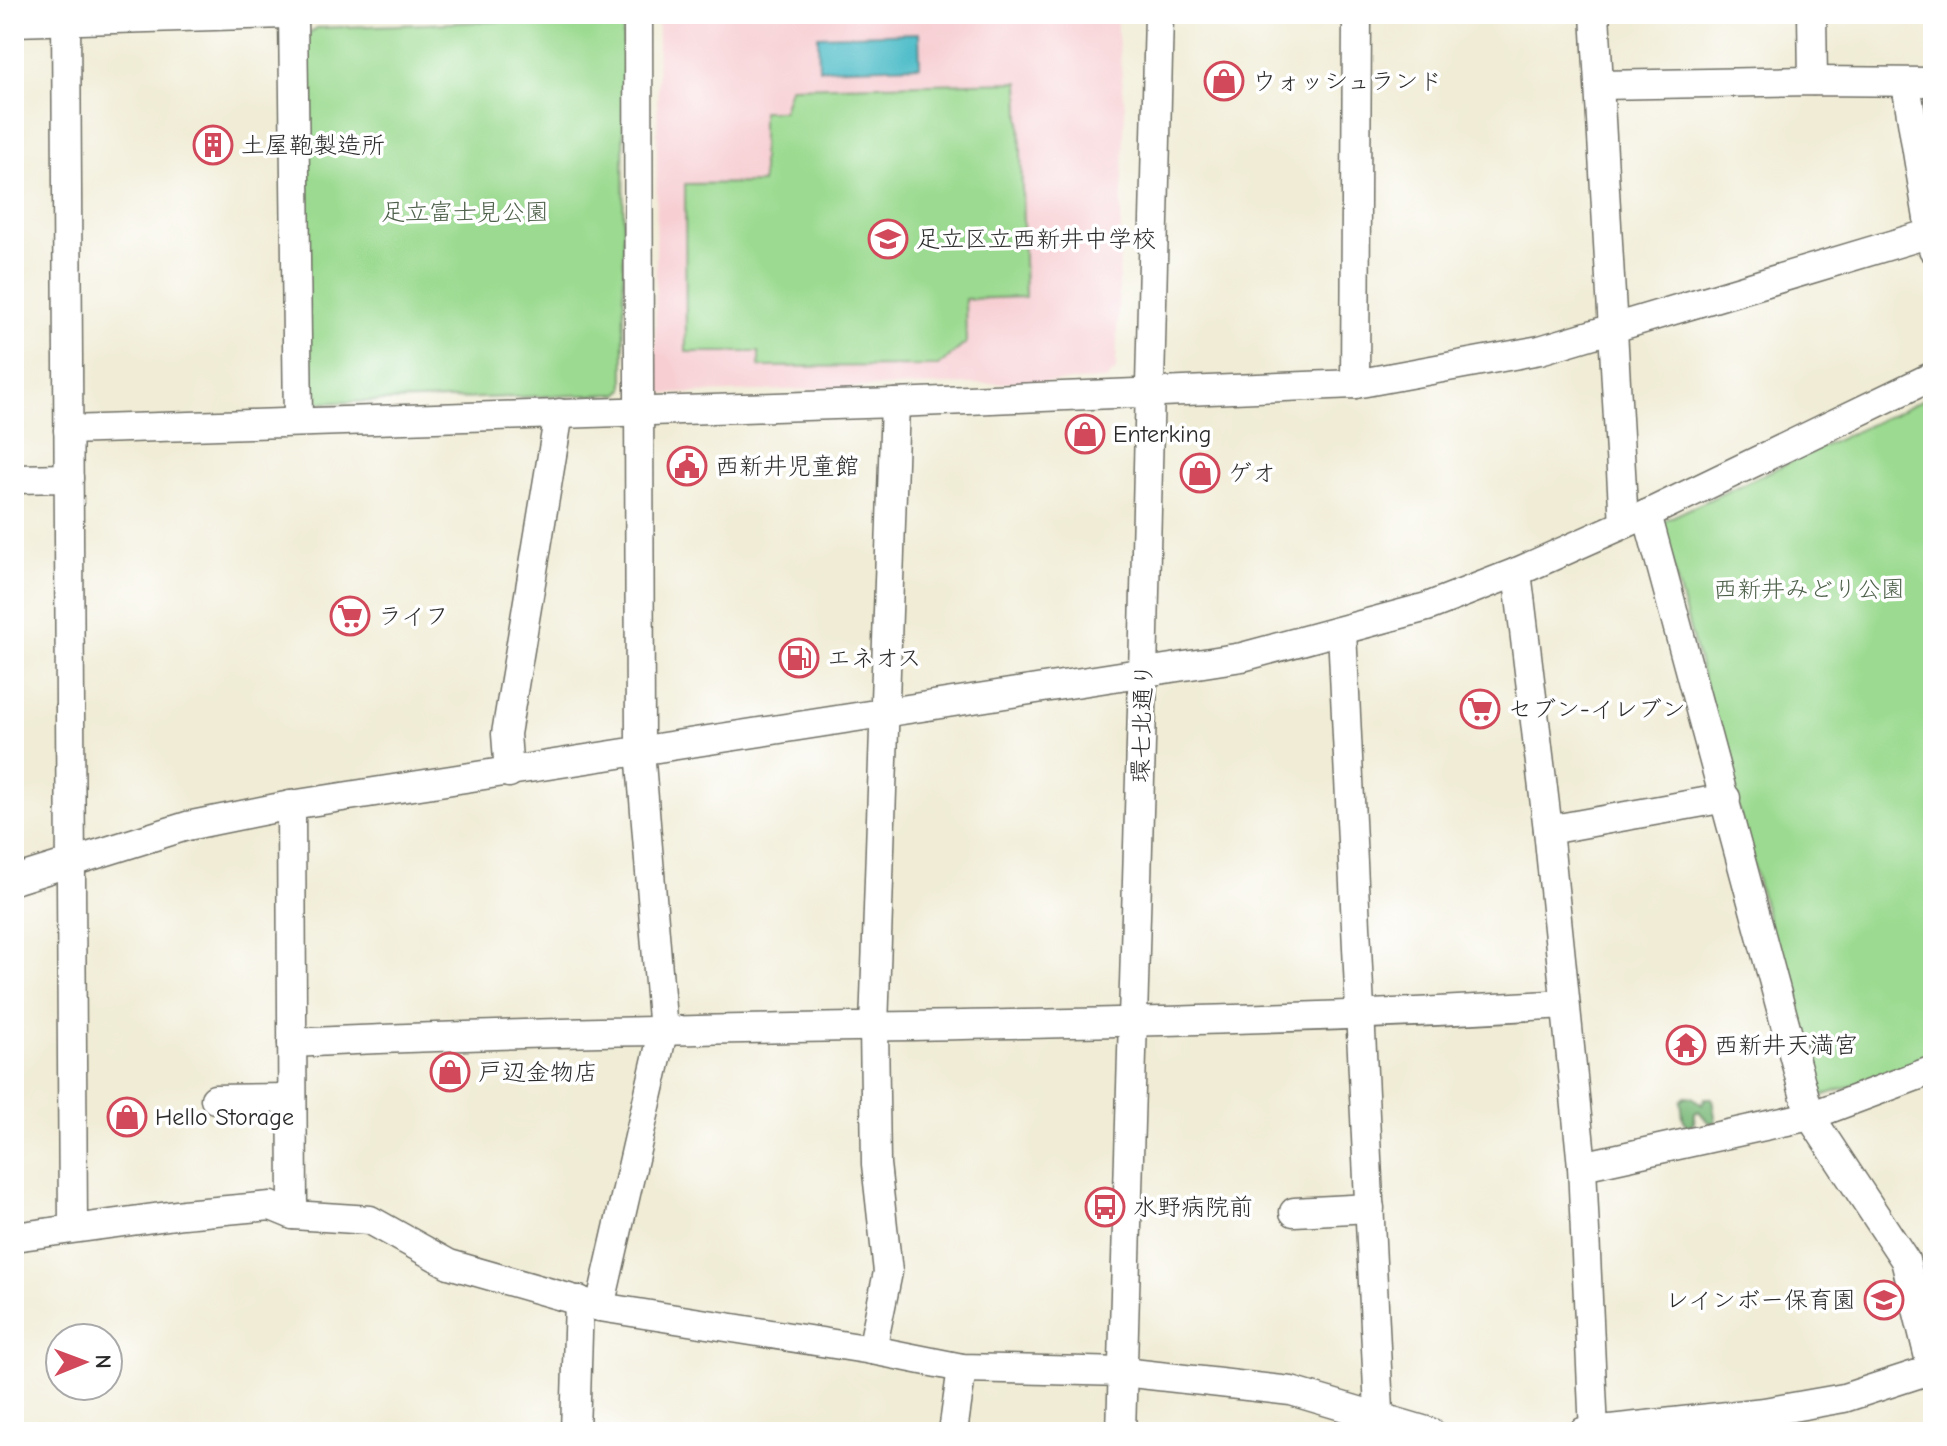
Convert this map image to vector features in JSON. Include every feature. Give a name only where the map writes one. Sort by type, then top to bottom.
[{"type":"street","points":[[14,22],[66,17],[286,14]]},
{"type":"street","points":[[293,14],[298,422]]},
{"type":"street","points":[[575,1432],[589,1304],[663,1032],[640,750],[638,14]]},
{"type":"street","name":"環七北通り","points":[[1121,1432],[1159,14]]},
{"type":"street","points":[[1355,384],[1357,14]]},
{"type":"street","points":[[1583,1432],[1764,1412],[1844,1398],[1933,1371],[1905,1260],[1810,1116],[1726,798],[1636,519],[1613,329],[1595,14]]},
{"type":"street","points":[[1812,14],[1813,81]]},
{"type":"street","points":[[66,17],[73,1228]]},
{"type":"street","points":[[68,430],[895,403],[1355,384],[1540,350],[1932,242],[1920,83],[1813,81],[1600,85]]},
{"type":"street","points":[[14,880],[187,826],[291,805],[1143,674],[1242,657],[1342,631],[1427,607],[1517,572],[1636,519],[1933,376]]},
{"type":"street","points":[[872,1350],[888,1272],[876,1164],[874,1028],[895,403]]},
{"type":"street","points":[[509,773],[506,734],[559,413]]},
{"type":"street","points":[[14,479],[69,478]]},
{"type":"street","points":[[1517,572],[1548,830],[1582,1166],[1594,1432]]},
{"type":"street","points":[[1342,631],[1380,1424]]},
{"type":"street","points":[[1548,830],[1726,798]]},
{"type":"street","points":[[291,805],[293,1215]]},
{"type":"street","points":[[292,1043],[489,1035],[1133,1023],[1565,1004]]},
{"type":"street","points":[[1582,1166],[1810,1116],[1933,1070]]},
{"type":"street","points":[[215,1099],[292,1098]]},
{"type":"street","points":[[14,1237],[241,1207],[271,1206],[293,1215],[370,1220],[449,1264],[589,1304],[872,1350],[962,1368],[1123,1372],[1291,1391],[1380,1424],[1430,1432]]},
{"type":"street","points":[[1294,1212],[1370,1208]]},
{"type":"street","points":[[953,1432],[962,1368]]},
{"type":"shaded area","name":"足立区立西新井中学校","points":[[1116,14],[1125,108],[1116,370],[1106,380],[664,394],[655,382],[658,16]]},
{"type":"green space","name":"足立富士見公園","points":[[613,17],[623,26],[624,389],[618,394],[319,403],[308,391],[305,36],[317,28]]},
{"type":"green space","points":[[1019,82],[1025,297],[965,299],[966,343],[938,366],[759,367],[759,352],[686,352],[685,184],[762,183],[762,111],[783,111],[790,87]]},
{"type":"green space","name":"西新井みどり公園","points":[[1923,400],[1933,404],[1933,1059],[1816,1098],[1661,522]]},
{"type":"green space","points":[[1686,1096],[1702,1105],[1705,1098],[1712,1098],[1716,1123],[1708,1122],[1699,1111],[1695,1113],[1694,1123],[1687,1126],[1681,1101]]},
{"type":"green space","points":[[1848,1423],[1853,1431],[1877,1426],[1879,1432],[1784,1432]]},
{"type":"water","points":[[919,33],[920,66],[819,69],[818,36]]},
{"type":"place","name":"ウォッシュランド","points":[[1224,81]]},
{"type":"place","name":"土屋鞄製造所","points":[[213,145]]},
{"type":"place","name":"足立区立西新井中学校","points":[[888,239]]},
{"type":"place","name":"Enterking","points":[[1085,434]]},
{"type":"place","name":"西新井児童館","points":[[687,466]]},
{"type":"place","name":"ゲオ","points":[[1200,473]]},
{"type":"place","name":"ライフ","points":[[350,616]]},
{"type":"place","name":"エネオス","points":[[799,658]]},
{"type":"place","name":"セブン-イレブン","points":[[1480,709]]},
{"type":"place","name":"西新井天満宮","points":[[1686,1045]]},
{"type":"place","name":"戸辺金物店","points":[[450,1072]]},
{"type":"place","name":"Hello Storage","points":[[127,1117]]},
{"type":"place","name":"水野病院前","points":[[1105,1207]]},
{"type":"place","name":"レインボー保育園","points":[[1884,1300]]}]
